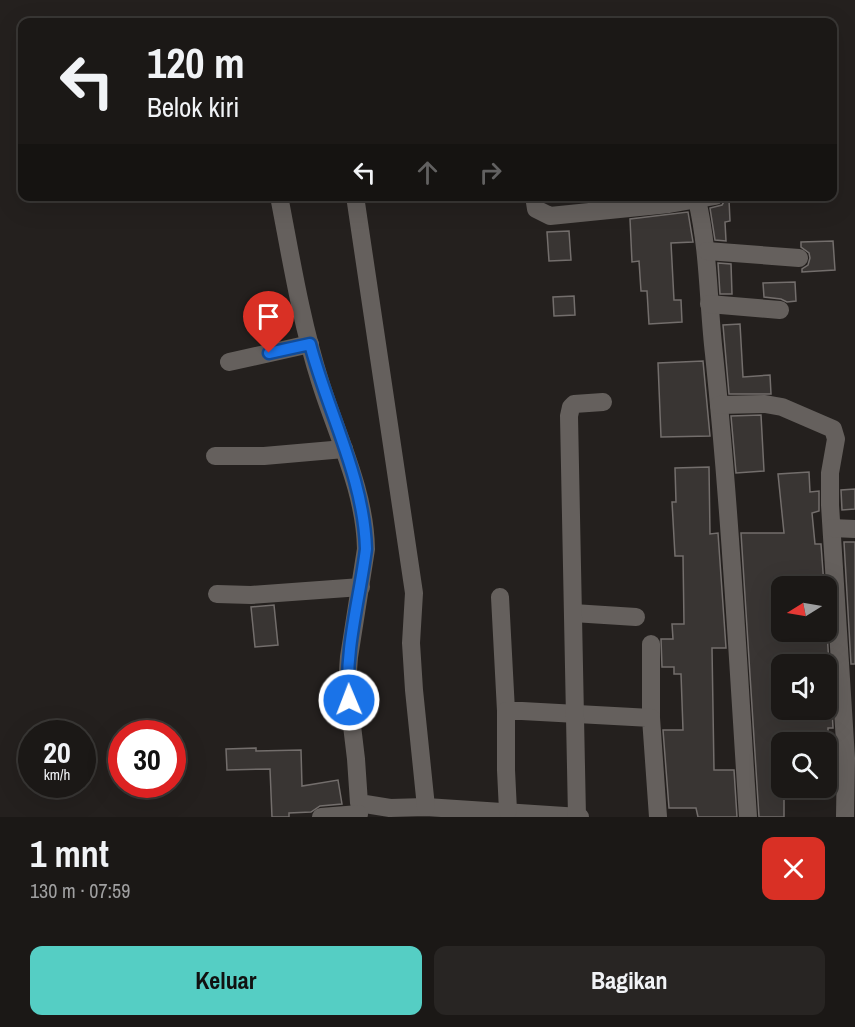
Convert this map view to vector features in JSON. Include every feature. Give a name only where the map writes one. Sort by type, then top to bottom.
[{"type":"street","points":[[280,201],[319,380],[355,480],[366,533],[366,549],[347,684],[356,759],[359,812]]},
{"type":"street","points":[[356,201],[414,593],[412,655],[426,807]]},
{"type":"street","points":[[535,201],[536,208],[550,216],[650,201]]},
{"type":"street","points":[[706,201],[709,304],[719,405],[748,817]]},
{"type":"street","points":[[707,251],[799,258]]},
{"type":"street","points":[[709,304],[780,310]]},
{"type":"street","points":[[229,362],[310,344]]},
{"type":"street","points":[[321,817],[390,808],[426,807],[579,817],[569,416],[574,404],[603,402]]},
{"type":"street","points":[[719,405],[782,406],[833,429],[836,439],[830,473],[845,748],[845,817]]},
{"type":"street","points":[[215,456],[264,456],[344,449]]},
{"type":"street","points":[[832,528],[855,529]]},
{"type":"street","points":[[217,594],[252,595],[361,586]]},
{"type":"street","points":[[500,597],[508,811]]},
{"type":"street","points":[[573,614],[636,617]]},
{"type":"street","points":[[651,644],[651,718],[658,817]]},
{"type":"street","points":[[506,711],[651,718]]},
{"type":"building","points":[[724,201],[729,201],[730,221],[725,222],[726,241],[715,240],[710,208],[722,205]]},
{"type":"building","points":[[688,212],[693,242],[671,243],[674,300],[681,300],[682,322],[649,324],[647,291],[641,291],[639,261],[632,262],[630,219]]},
{"type":"building","points":[[569,231],[571,260],[549,261],[547,232]]},
{"type":"building","points":[[833,241],[835,270],[802,272],[810,258],[809,253],[801,247],[801,242]]},
{"type":"building","points":[[718,263],[731,264],[732,294],[720,294]]},
{"type":"building","points":[[795,282],[796,301],[787,302],[764,297],[763,283]]},
{"type":"building","points":[[574,296],[575,315],[554,316],[553,297]]},
{"type":"building","points":[[740,324],[743,377],[770,375],[771,394],[729,394],[723,325]]},
{"type":"building","points":[[703,361],[710,436],[661,437],[658,363]]},
{"type":"building","points":[[761,415],[764,471],[736,473],[731,416]]},
{"type":"building","points":[[709,467],[710,534],[718,533],[726,648],[712,648],[714,770],[734,770],[737,817],[698,817],[696,808],[669,808],[663,730],[683,730],[681,674],[674,674],[674,667],[662,667],[661,639],[673,639],[672,624],[684,624],[683,556],[675,556],[672,502],[676,502],[675,468]]},
{"type":"building","points":[[809,472],[810,492],[819,491],[819,511],[812,513],[815,544],[821,544],[823,576],[771,576],[771,642],[828,642],[828,654],[771,654],[771,720],[833,720],[833,728],[828,728],[828,732],[771,732],[771,798],[784,798],[784,817],[759,817],[741,533],[784,533],[778,474]]},
{"type":"building","points":[[855,489],[855,509],[842,510],[841,490]]},
{"type":"building","points":[[844,542],[855,542],[855,664],[851,664]]},
{"type":"building","points":[[274,605],[278,645],[255,647],[251,607]]},
{"type":"building","points":[[256,748],[256,751],[301,750],[302,786],[338,780],[342,804],[320,806],[311,812],[289,813],[289,817],[272,817],[270,769],[227,770],[226,749]]},
{"type":"route","points":[[269,353],[310,344],[319,380],[355,480],[366,533],[366,549],[349,657],[347,684],[349,700]]}]
